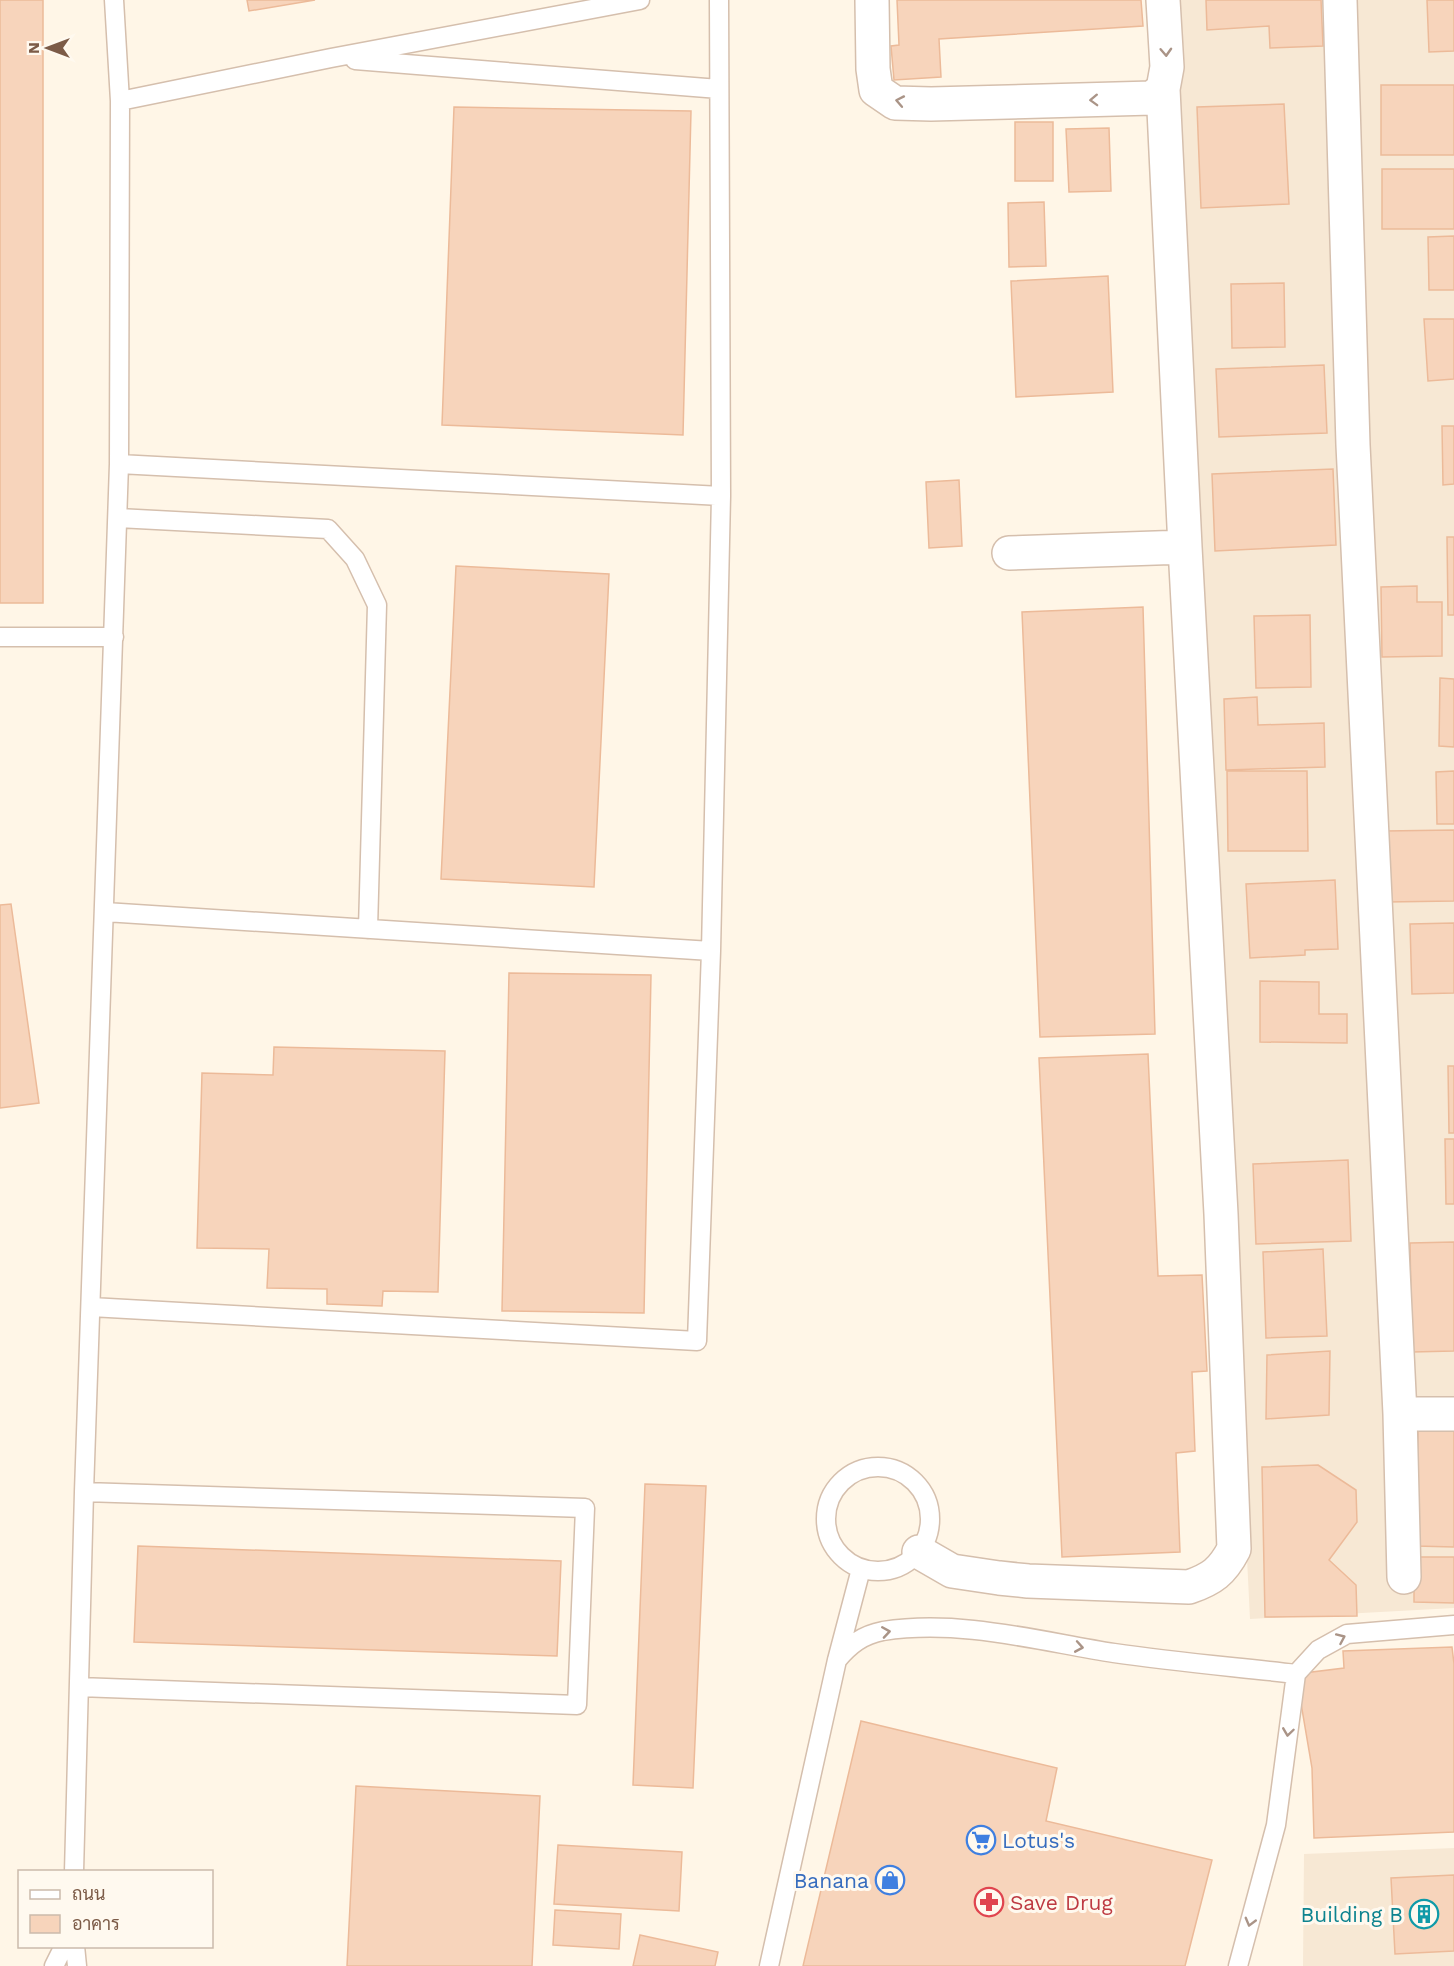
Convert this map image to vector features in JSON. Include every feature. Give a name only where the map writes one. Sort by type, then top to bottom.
[{"type":"street","points":[[872,0],[873,69],[876,90],[895,103],[956,104],[1152,98],[1163,89]]},
{"type":"street","points":[[919,1552],[952,1571],[999,1578],[1189,1587],[1208,1580],[1225,1566],[1234,1549],[1221,1226],[1163,89],[1167,68],[1163,0]]},
{"type":"street","points":[[1340,0],[1353,445],[1400,1414],[1404,1577]]},
{"type":"street","points":[[1010,553],[1185,547]]},
{"type":"street","points":[[1400,1414],[1454,1414]]},
{"type":"lane","points":[[74,1870],[84,1492],[118,518],[120,101],[114,0]]},
{"type":"lane","points":[[120,101],[331,58],[640,0]]},
{"type":"lane","points":[[91,1307],[697,1341],[711,951],[721,496],[718,0]]},
{"type":"lane","points":[[331,58],[718,89]]},
{"type":"lane","points":[[119,464],[721,496]]},
{"type":"lane","points":[[118,518],[328,529],[355,559],[377,605],[368,929]]},
{"type":"lane","points":[[0,637],[114,637]]},
{"type":"lane","points":[[105,912],[711,951]]},
{"type":"lane","points":[[885,1466],[900,1471],[924,1492],[931,1522],[927,1538],[919,1552],[908,1562],[894,1569],[878,1571],[861,1569],[845,1560],[834,1547],[827,1531],[826,1513],[830,1496],[840,1482],[854,1472],[869,1467],[885,1466]]},
{"type":"lane","points":[[79,1687],[577,1705],[585,1508],[84,1492]]},
{"type":"lane","points":[[769,1966],[837,1660],[861,1569]]},
{"type":"lane","points":[[1238,1966],[1276,1825],[1296,1674],[1318,1650],[1347,1634],[1454,1625]]},
{"type":"lane","points":[[837,1660],[853,1643],[880,1632],[944,1628],[1001,1634],[1115,1653],[1296,1674]]},
{"type":"lane","points":[[54,1966],[63,1948]]},
{"type":"lane","points":[[75,1948],[77,1966]]},
{"type":"shaded area","points":[[1170,0],[1454,0],[1454,1608],[1250,1619]]},
{"type":"shaded area","points":[[1454,1848],[1454,1966],[1303,1966],[1304,1854]]},
{"type":"building","points":[[0,0],[43,0],[43,603],[0,603]]},
{"type":"building","points":[[247,0],[315,0],[249,11]]},
{"type":"building","points":[[897,0],[1141,0],[1143,26],[939,39],[941,77],[894,80],[891,46],[899,45]]},
{"type":"building","points":[[1206,0],[1321,0],[1323,46],[1270,48],[1269,26],[1207,30]]},
{"type":"building","points":[[1427,0],[1454,0],[1454,51],[1429,52]]},
{"type":"building","points":[[1381,85],[1454,85],[1454,155],[1381,155]]},
{"type":"building","points":[[1284,104],[1289,204],[1201,208],[1197,107]]},
{"type":"building","points":[[454,107],[691,111],[683,435],[442,425]]},
{"type":"building","points":[[1015,122],[1053,122],[1053,181],[1015,181]]},
{"type":"building","points":[[1109,128],[1111,191],[1069,192],[1066,129]]},
{"type":"building","points":[[1382,169],[1454,169],[1454,229],[1382,229]]},
{"type":"building","points":[[1044,202],[1046,266],[1009,267],[1008,203]]},
{"type":"building","points":[[1454,236],[1454,290],[1429,290],[1428,237]]},
{"type":"building","points":[[1108,276],[1113,392],[1016,397],[1011,281]]},
{"type":"building","points":[[1284,283],[1285,347],[1232,348],[1231,284]]},
{"type":"building","points":[[1424,319],[1454,319],[1454,379],[1428,381]]},
{"type":"building","points":[[1324,365],[1327,433],[1219,437],[1216,369]]},
{"type":"building","points":[[1442,426],[1454,426],[1454,484],[1443,485]]},
{"type":"building","points":[[1333,469],[1336,545],[1215,551],[1212,474]]},
{"type":"building","points":[[959,480],[962,546],[929,548],[926,482]]},
{"type":"building","points":[[1447,537],[1454,537],[1454,615],[1448,615]]},
{"type":"building","points":[[456,566],[609,574],[594,887],[441,879]]},
{"type":"building","points":[[1417,586],[1417,602],[1442,602],[1442,656],[1382,657],[1381,587]]},
{"type":"building","points":[[1143,607],[1155,1034],[1040,1037],[1022,612]]},
{"type":"building","points":[[1310,615],[1311,687],[1256,688],[1254,616]]},
{"type":"building","points":[[1440,678],[1454,679],[1454,747],[1439,746]]},
{"type":"building","points":[[1257,697],[1258,725],[1324,723],[1325,767],[1226,770],[1224,699]]},
{"type":"building","points":[[1227,771],[1307,771],[1308,851],[1228,851]]},
{"type":"building","points":[[1454,771],[1454,824],[1437,824],[1436,772]]},
{"type":"building","points":[[1454,830],[1454,901],[1386,902],[1385,831]]},
{"type":"building","points":[[1335,880],[1338,949],[1305,950],[1305,955],[1250,958],[1246,884]]},
{"type":"building","points":[[11,904],[39,1103],[0,1108],[0,905]]},
{"type":"building","points":[[1454,923],[1454,993],[1412,994],[1410,924]]},
{"type":"building","points":[[509,973],[651,975],[644,1313],[502,1311]]},
{"type":"building","points":[[1260,981],[1319,982],[1319,1014],[1347,1014],[1347,1043],[1260,1042]]},
{"type":"building","points":[[274,1047],[445,1051],[438,1292],[383,1291],[382,1306],[327,1304],[327,1289],[267,1288],[269,1249],[197,1248],[202,1073],[273,1075]]},
{"type":"building","points":[[1148,1054],[1158,1276],[1202,1275],[1207,1371],[1192,1372],[1195,1451],[1176,1453],[1180,1552],[1062,1557],[1039,1058]]},
{"type":"building","points":[[1448,1066],[1454,1066],[1454,1133],[1449,1133]]},
{"type":"building","points":[[1445,1139],[1454,1139],[1454,1204],[1446,1204]]},
{"type":"building","points":[[1348,1160],[1351,1241],[1256,1244],[1253,1164]]},
{"type":"building","points":[[1454,1242],[1454,1351],[1412,1352],[1410,1243]]},
{"type":"building","points":[[1323,1249],[1327,1336],[1266,1338],[1263,1252]]},
{"type":"building","points":[[1330,1351],[1329,1415],[1266,1419],[1267,1355]]},
{"type":"building","points":[[1418,1428],[1454,1428],[1454,1547],[1416,1546]]},
{"type":"building","points":[[1318,1465],[1356,1490],[1357,1522],[1329,1560],[1356,1585],[1357,1616],[1265,1617],[1262,1467]]},
{"type":"building","points":[[645,1484],[706,1486],[693,1788],[633,1785]]},
{"type":"building","points":[[138,1546],[561,1561],[557,1656],[134,1642]]},
{"type":"building","points":[[1414,1557],[1454,1557],[1454,1603],[1414,1602]]},
{"type":"building","points":[[1452,1647],[1454,1664],[1454,1832],[1314,1838],[1312,1768],[1296,1674],[1344,1668],[1343,1651]]},
{"type":"building","name":"Lotus's","points":[[861,1721],[1057,1768],[1046,1821],[1212,1860],[1185,1966],[803,1966]]},
{"type":"building","points":[[356,1786],[540,1796],[532,1966],[347,1966]]},
{"type":"building","points":[[558,1845],[682,1852],[679,1911],[554,1904]]},
{"type":"building","name":"Building B","points":[[1454,1875],[1454,1951],[1395,1954],[1391,1878]]},
{"type":"building","points":[[555,1910],[621,1914],[619,1949],[553,1945]]},
{"type":"building","points":[[640,1935],[718,1952],[715,1966],[633,1966]]},
{"type":"place","name":"Lotus's","points":[[981,1840]]},
{"type":"place","name":"Banana","points":[[890,1880]]},
{"type":"place","name":"Save Drug","points":[[989,1902]]},
{"type":"place","name":"Building B","points":[[1424,1914]]}]
